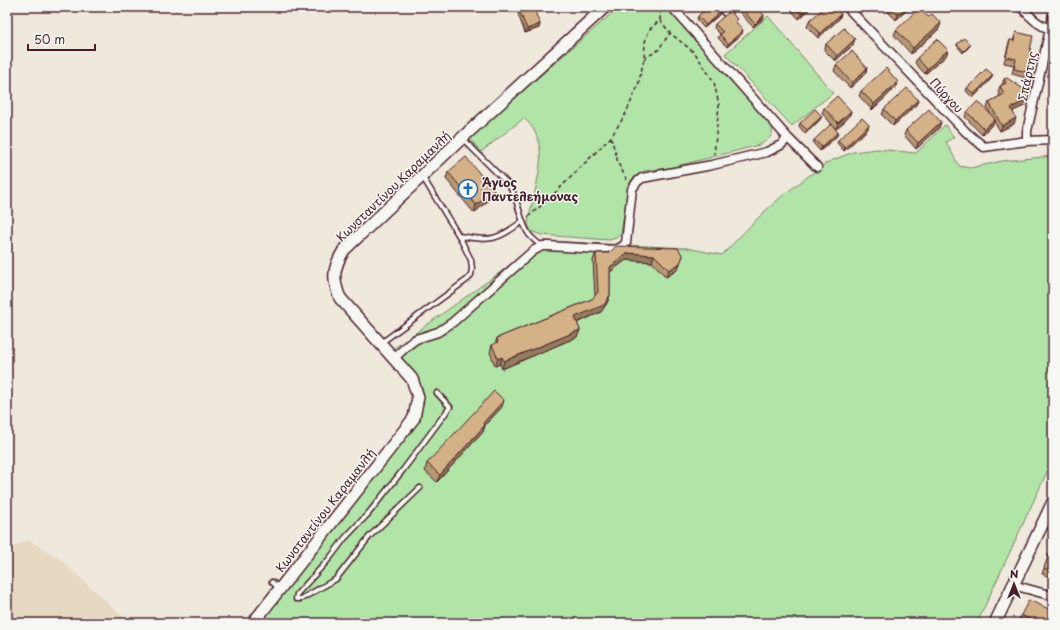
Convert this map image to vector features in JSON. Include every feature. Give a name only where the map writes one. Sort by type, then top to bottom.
[{"type":"street","name":"Κωνσταντίνου Καραμανλή","points":[[253,623],[276,586],[414,418],[418,397],[412,379],[340,298],[335,286],[334,274],[337,262],[344,250],[462,138],[605,7]]},
{"type":"street","points":[[672,7],[788,138],[817,167]]},
{"type":"street","points":[[721,7],[727,13]]},
{"type":"street","name":"Πύργου","points":[[847,7],[966,132],[984,147],[1027,141],[1053,140]]},
{"type":"street","points":[[1022,7],[1035,22],[1050,29]]},
{"type":"street","name":"Σπάρτης","points":[[1027,141],[1027,131],[1053,16]]},
{"type":"street","points":[[393,359],[416,339],[438,332],[453,322],[533,251],[542,246],[614,250],[622,247],[626,243],[632,189],[642,178],[712,165],[767,152],[788,138]]},
{"type":"street","points":[[994,623],[1053,502]]},
{"type":"street","points":[[1013,585],[1053,596]]},
{"type":"lane","points":[[462,138],[509,185],[515,194],[528,233],[542,246]]},
{"type":"lane","points":[[380,344],[468,279],[471,275],[471,260],[459,236],[422,176]]},
{"type":"lane","points":[[459,236],[493,239],[504,235],[523,221]]},
{"type":"lane","points":[[420,488],[370,536],[336,579],[301,599],[296,599],[297,594],[330,558],[345,538],[368,514],[450,407],[437,393]]},
{"type":"path","points":[[661,7],[660,20],[670,33],[695,53],[714,82],[719,105],[716,146],[712,165]]},
{"type":"path","points":[[523,221],[551,197],[611,137],[632,102],[638,86],[644,59],[645,42],[649,30],[660,20]]},
{"type":"path","points":[[644,59],[658,50],[670,33]]},
{"type":"path","points":[[611,137],[618,163],[632,189]]},
{"type":"shaded area","points":[[29,540],[61,560],[123,617],[127,623],[7,623],[7,549]]},
{"type":"green space","points":[[619,7],[665,7],[769,119],[772,128],[772,135],[759,145],[669,168],[644,171],[637,175],[632,179],[628,187],[621,234],[616,238],[610,240],[541,235],[531,231],[528,225],[540,158],[540,148],[532,127],[524,118],[481,152],[469,138]]},
{"type":"green space","points":[[768,16],[833,93],[792,126],[725,54]]},
{"type":"green space","points":[[945,125],[954,137],[946,142],[959,166],[970,168],[1002,161],[1053,156],[1053,459],[977,623],[260,623],[420,418],[423,397],[413,371],[393,349],[544,241],[687,248],[722,255],[763,213],[782,196],[826,163],[853,152],[877,149],[916,153]]},
{"type":"building","points":[[533,7],[540,24],[527,29],[519,10]]},
{"type":"building","points":[[708,7],[719,7],[722,10],[706,25],[698,16]]},
{"type":"building","points":[[744,7],[756,7],[764,15],[755,24],[742,9]]},
{"type":"building","points":[[795,7],[808,7],[801,14]]},
{"type":"building","points":[[825,7],[834,7],[841,14],[820,33],[809,21]]},
{"type":"building","points":[[891,7],[906,7],[898,15]]},
{"type":"building","points":[[919,8],[928,17],[932,14],[941,23],[913,48],[896,30]]},
{"type":"building","points":[[730,11],[737,19],[735,21],[743,30],[728,44],[720,34],[723,32],[715,24]]},
{"type":"building","points":[[844,28],[855,39],[837,56],[826,44]]},
{"type":"building","points":[[1016,32],[1033,36],[1029,55],[1032,56],[1028,72],[1014,69],[1016,59],[1006,57],[1010,40],[1014,41]]},
{"type":"building","points":[[964,38],[970,45],[964,51],[957,44]]},
{"type":"building","points":[[937,39],[948,50],[927,69],[917,58]]},
{"type":"building","points":[[852,51],[867,68],[852,83],[836,65]]},
{"type":"building","points":[[886,68],[898,82],[874,104],[861,91]]},
{"type":"building","points":[[986,69],[993,75],[974,94],[967,88]]},
{"type":"building","points":[[1053,76],[1053,89],[1050,88]]},
{"type":"building","points":[[1007,78],[1028,92],[1026,100],[1011,108],[1016,118],[1002,126],[989,102],[1004,94],[1000,86],[1006,83],[1004,79]]},
{"type":"building","points":[[907,88],[918,100],[895,121],[884,109]]},
{"type":"building","points":[[837,96],[851,111],[838,123],[824,108]]},
{"type":"building","points":[[978,101],[995,119],[984,129],[967,112]]},
{"type":"building","points":[[815,109],[822,116],[807,130],[800,123]]},
{"type":"building","points":[[929,109],[941,122],[918,143],[906,130]]},
{"type":"building","points":[[862,118],[869,125],[845,147],[838,140]]},
{"type":"building","points":[[831,124],[838,132],[822,147],[814,140]]},
{"type":"building","name":"Άγιος Παντελεήμονας","points":[[466,157],[494,191],[476,205],[448,172]]},
{"type":"building","points":[[616,246],[678,248],[683,256],[680,263],[669,270],[654,255],[628,253],[610,267],[610,295],[604,305],[575,317],[580,330],[504,361],[502,357],[498,359],[492,345],[498,342],[497,338],[592,299],[598,292],[596,253],[609,253]]},
{"type":"building","points":[[494,391],[504,400],[483,423],[485,425],[440,475],[427,463]]},
{"type":"building","points":[[1049,554],[1053,555],[1053,572],[1044,568]]},
{"type":"building","points":[[1029,600],[1053,611],[1053,618],[1050,623],[1038,623],[1021,615]]},
{"type":"place","name":"Άγιος Παντελεήμονας","points":[[468,189]]}]
